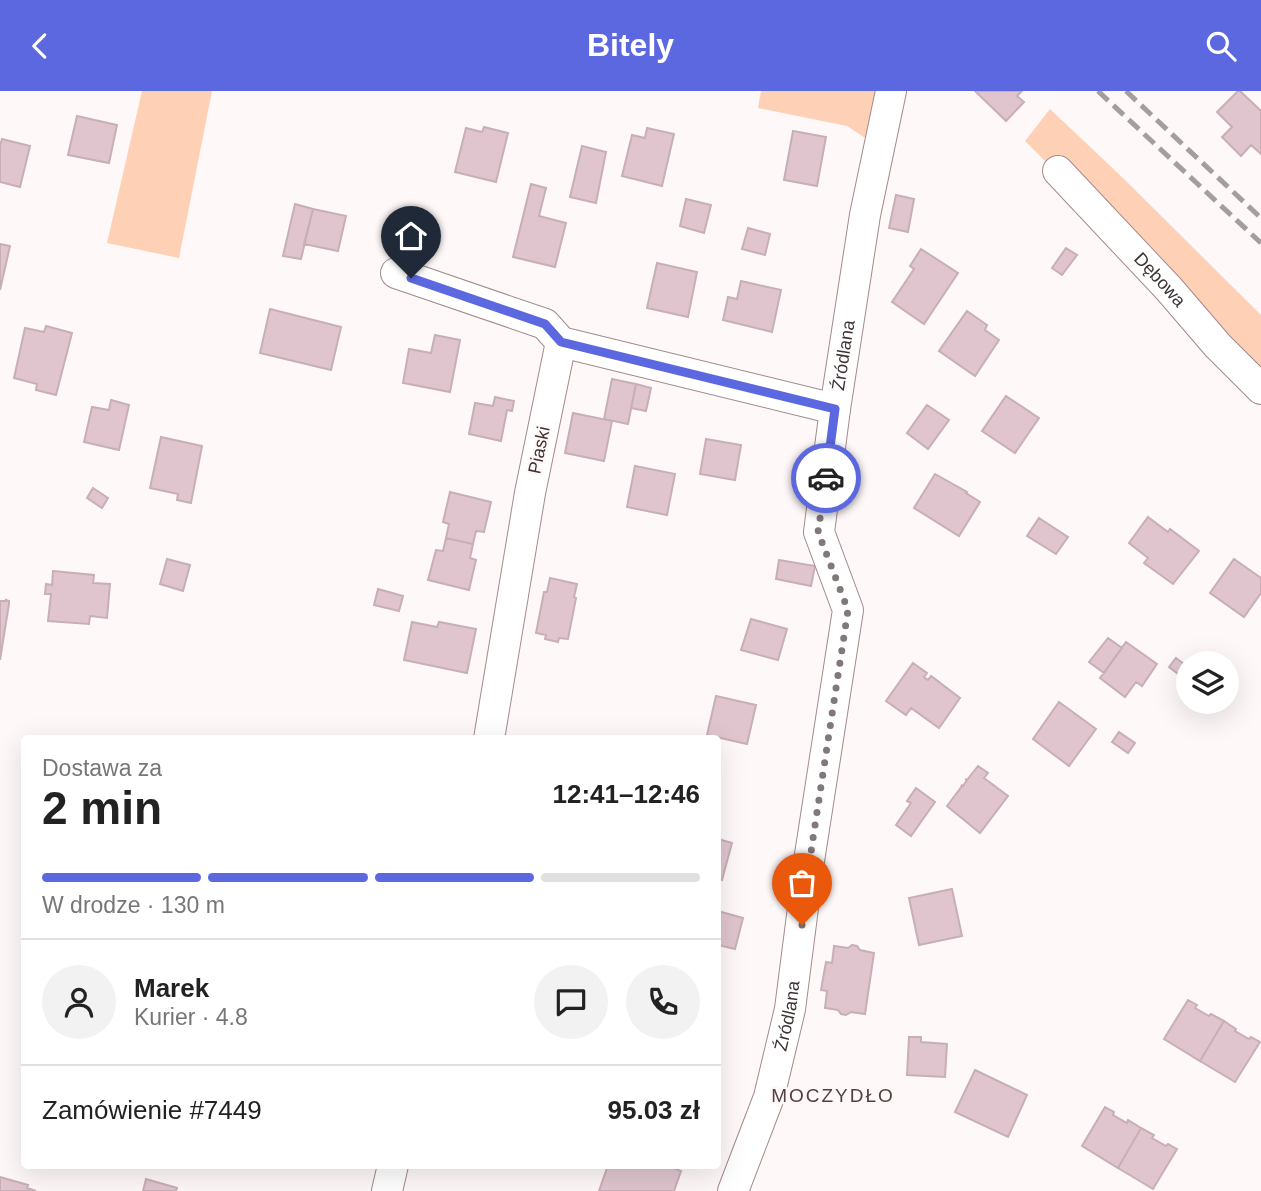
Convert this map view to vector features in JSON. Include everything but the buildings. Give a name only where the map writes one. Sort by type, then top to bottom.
[{"type":"street","name":"Źródlana","points":[[733,1191],[769,1097],[790,1009],[848,610],[818,532],[866,215],[891,91]]},
{"type":"street","name":"Dębowa","points":[[1058,171],[1169,289],[1218,346],[1261,389]]},
{"type":"street","points":[[396,273],[545,324],[561,342],[835,409]]},
{"type":"street","name":"Piaski","points":[[490,735],[530,493],[561,342]]},
{"type":"street","points":[[387,1191],[392,1169]]},
{"type":"shaded area","points":[[142,91],[212,91],[179,258],[107,243]]},
{"type":"shaded area","points":[[761,91],[884,91],[873,143],[847,126],[758,108]]},
{"type":"shaded area","points":[[1050,109],[1261,315],[1261,377],[1025,141]]},
{"type":"railway","points":[[1098,91],[1261,243]]},
{"type":"railway","points":[[1126,91],[1261,218]]},
{"type":"way so far","points":[[802,925],[848,610],[818,532],[826,478]]},
{"type":"district","name":"MOCZYDŁO","points":[[833,1095]]},
{"type":"route","points":[[411,278],[545,324],[561,342],[835,409],[826,478]]}]
